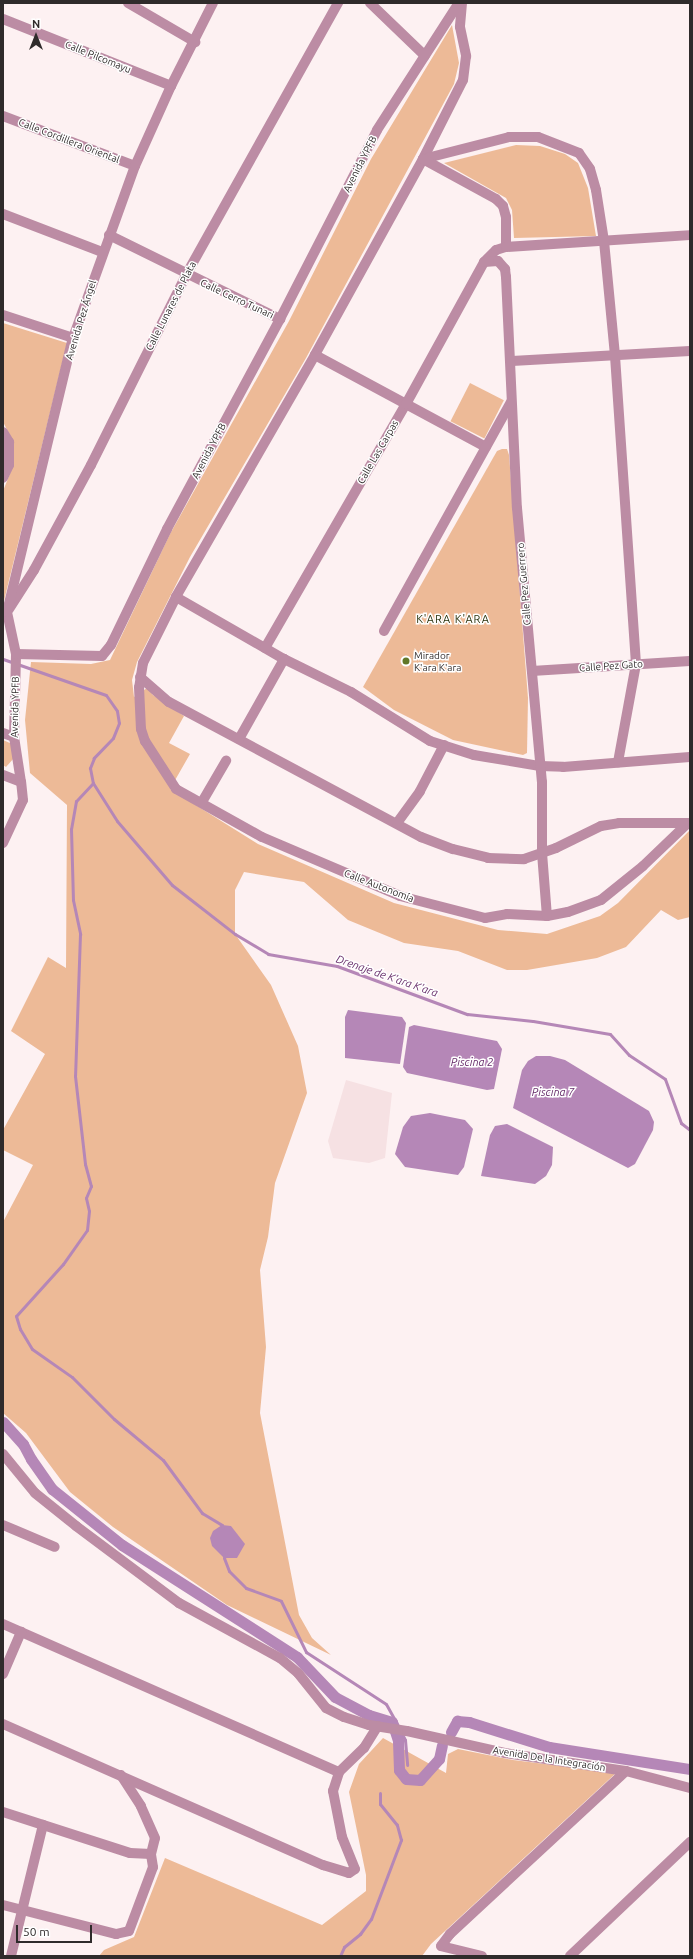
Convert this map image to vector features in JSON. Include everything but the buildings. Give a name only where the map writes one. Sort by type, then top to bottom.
[{"type":"street","points":[[128,3],[194,42]]},
{"type":"street","name":"Avenida Pez Ángel","points":[[16,654],[7,612],[73,338],[108,235],[136,166],[171,86],[213,3]]},
{"type":"street","name":"Calle Lunares de Plata","points":[[7,612],[34,570],[90,464],[186,275],[338,3]]},
{"type":"street","points":[[370,3],[425,56]]},
{"type":"street","name":"Avenida YPFB","points":[[3,843],[23,800],[14,737],[16,654],[102,656],[111,645],[167,530],[280,319],[378,130],[461,3]]},
{"type":"street","name":"Avenida YPFB","points":[[140,677],[143,663],[176,598],[315,355],[423,159],[463,80],[466,56],[460,27],[461,3]]},
{"type":"street","name":"Calle Pilcomayu","points":[[3,18],[171,86]]},
{"type":"street","name":"Calle Cordillera Oriental","points":[[3,116],[136,166]]},
{"type":"street","points":[[423,159],[509,137],[538,137],[565,145],[579,153],[590,169],[596,190],[604,241],[615,356],[636,664],[618,762]]},
{"type":"street","points":[[423,159],[496,199],[503,206],[506,217],[506,247]]},
{"type":"street","points":[[3,214],[102,252]]},
{"type":"street","name":"Calle Cerro Tunari","points":[[108,235],[186,275],[280,319]]},
{"type":"street","points":[[488,260],[496,250],[506,247],[690,235]]},
{"type":"street","name":"Calle Pez Guerrero","points":[[488,260],[502,264],[505,273],[512,361],[511,402],[517,508],[540,766],[542,853],[547,916]]},
{"type":"street","name":"Calle Las Carpas","points":[[265,648],[488,260]]},
{"type":"street","points":[[3,316],[73,338]]},
{"type":"street","points":[[512,361],[690,351]]},
{"type":"street","points":[[315,355],[486,447]]},
{"type":"street","points":[[384,631],[511,402]]},
{"type":"street","points":[[3,432],[9,442],[9,465],[3,478]]},
{"type":"street","points":[[176,598],[265,648],[351,692],[430,741],[474,755],[540,766],[690,757]]},
{"type":"street","points":[[239,739],[284,658]]},
{"type":"street","name":"Calle Pez Gato","points":[[532,671],[690,661]]},
{"type":"street","points":[[140,677],[169,702],[421,837],[488,858],[509,860],[542,853],[601,826],[619,823],[689,823]]},
{"type":"street","name":"Calle Autonomía","points":[[140,677],[141,729],[145,741],[176,789],[281,846],[400,896],[485,918],[507,914],[547,916],[568,912],[601,900],[643,866],[689,823]]},
{"type":"street","points":[[3,733],[14,737]]},
{"type":"street","points":[[397,823],[420,791],[444,745]]},
{"type":"street","points":[[202,802],[226,761]]},
{"type":"street","points":[[3,775],[21,782]]},
{"type":"street","name":"Avenida De la Integración","points":[[3,1454],[34,1494],[179,1603],[210,1622],[280,1658],[298,1673],[326,1708],[344,1717],[382,1727],[407,1731],[505,1753],[626,1771],[690,1788]]},
{"type":"street","points":[[3,1525],[55,1547]]},
{"type":"street","points":[[3,1624],[339,1772]]},
{"type":"street","points":[[3,1674],[21,1632]]},
{"type":"street","points":[[3,1724],[121,1774],[323,1865],[349,1873],[355,1869],[342,1837],[333,1791],[339,1772],[364,1748],[382,1727]]},
{"type":"street","points":[[482,1956],[441,1946],[450,1934],[626,1771]]},
{"type":"street","points":[[3,1905],[116,1934],[129,1932],[153,1867],[151,1854],[155,1838],[141,1806],[121,1774]]},
{"type":"street","points":[[3,1812],[130,1853],[151,1854]]},
{"type":"street","points":[[11,1956],[24,1910],[43,1825]]},
{"type":"street","points":[[570,1956],[690,1842]]},
{"type":"shaded area","points":[[452,25],[459,63],[454,84],[306,358],[190,557],[137,662],[132,680],[134,697],[147,688],[153,695],[184,716],[169,743],[190,754],[170,789],[258,844],[394,903],[498,930],[547,934],[600,916],[618,903],[690,830],[690,917],[678,920],[661,910],[626,947],[597,958],[527,970],[507,970],[458,951],[404,943],[348,920],[304,882],[244,872],[235,890],[235,934],[271,985],[298,1046],[307,1093],[275,1183],[268,1237],[260,1270],[266,1347],[260,1413],[299,1615],[312,1638],[331,1655],[227,1605],[113,1527],[70,1492],[26,1433],[3,1413],[3,1222],[33,1165],[3,1150],[3,1130],[45,1054],[11,1031],[48,957],[66,968],[67,805],[30,773],[25,720],[31,662],[91,664],[110,660],[170,534],[289,321],[371,159]]},
{"type":"shaded area","points":[[516,145],[540,146],[565,154],[578,163],[588,188],[596,236],[514,238],[512,210],[506,198],[444,163]]},
{"type":"shaded area","points":[[3,323],[67,343],[3,605],[3,491],[13,466],[13,441],[3,422]]},
{"type":"shaded area","points":[[470,383],[504,400],[484,439],[450,421]]},
{"type":"shaded area","points":[[507,449],[509,455],[528,698],[527,753],[523,755],[453,740],[394,710],[363,687],[497,451]]},
{"type":"shaded area","points":[[3,740],[12,744],[14,758],[6,767],[3,765]]},
{"type":"shaded area","points":[[346,1080],[392,1093],[385,1158],[369,1163],[333,1158],[328,1141]]},
{"type":"shaded area","points":[[383,1738],[446,1773],[448,1754],[458,1749],[513,1760],[616,1773],[431,1944],[422,1956],[99,1956],[104,1950],[134,1937],[165,1858],[322,1925],[366,1891],[366,1875],[349,1792],[359,1764]]},
{"type":"water","points":[[348,1010],[402,1017],[406,1023],[400,1064],[345,1058],[345,1017]]},
{"type":"water","name":"Piscina 2","points":[[414,1025],[497,1041],[502,1049],[494,1089],[487,1090],[407,1073],[403,1067],[409,1027]]},
{"type":"water","name":"Piscina 7","points":[[536,1056],[550,1056],[565,1060],[649,1111],[654,1122],[653,1130],[635,1164],[628,1168],[513,1108],[522,1070],[528,1061]]},
{"type":"water","points":[[430,1113],[465,1120],[473,1129],[464,1167],[458,1175],[405,1167],[395,1154],[403,1127],[411,1116]]},
{"type":"water","points":[[507,1124],[553,1147],[552,1165],[546,1176],[535,1184],[481,1176],[490,1135],[495,1126]]},
{"type":"water","points":[[222,1525],[231,1526],[245,1544],[237,1558],[224,1558],[212,1546],[210,1538],[213,1531]]},
{"type":"waterway","name":"Drenaje de K'ara K'ara","points":[[3,659],[106,695],[117,711],[119,723],[113,738],[94,758],[90,768],[93,783],[117,821],[172,885],[235,934],[268,954],[337,966],[467,1014],[533,1021],[610,1034],[629,1055],[665,1079],[681,1123],[690,1130]]},
{"type":"waterway","points":[[93,783],[76,801],[71,829],[73,900],[80,934],[75,1076],[85,1164],[91,1186],[86,1198],[89,1211],[87,1230],[63,1264],[16,1316],[20,1329],[32,1349],[72,1377],[114,1419],[163,1460],[202,1513],[222,1525],[223,1528]]},
{"type":"waterway","points":[[3,1422],[23,1444],[31,1459],[52,1489],[122,1545],[297,1657],[335,1697],[369,1715],[392,1722],[398,1741],[399,1770],[406,1779],[420,1780],[439,1759],[442,1745]]},
{"type":"waterway","points":[[226,1554],[224,1558],[229,1571],[246,1588],[281,1601],[306,1652],[386,1704],[399,1727]]},
{"type":"waterway","points":[[451,1732],[457,1721],[469,1722],[549,1747],[690,1769]]},
{"type":"waterway","points":[[401,1732],[405,1740],[407,1765]]},
{"type":"waterway","points":[[340,1956],[344,1947],[360,1934],[371,1919],[401,1840],[397,1825],[380,1804],[380,1793]]},
{"type":"place","name":"Mirador K'ara K'ara","points":[[406,661]]},
{"type":"district","name":"K'ARA K'ARA","points":[[453,619]]}]
